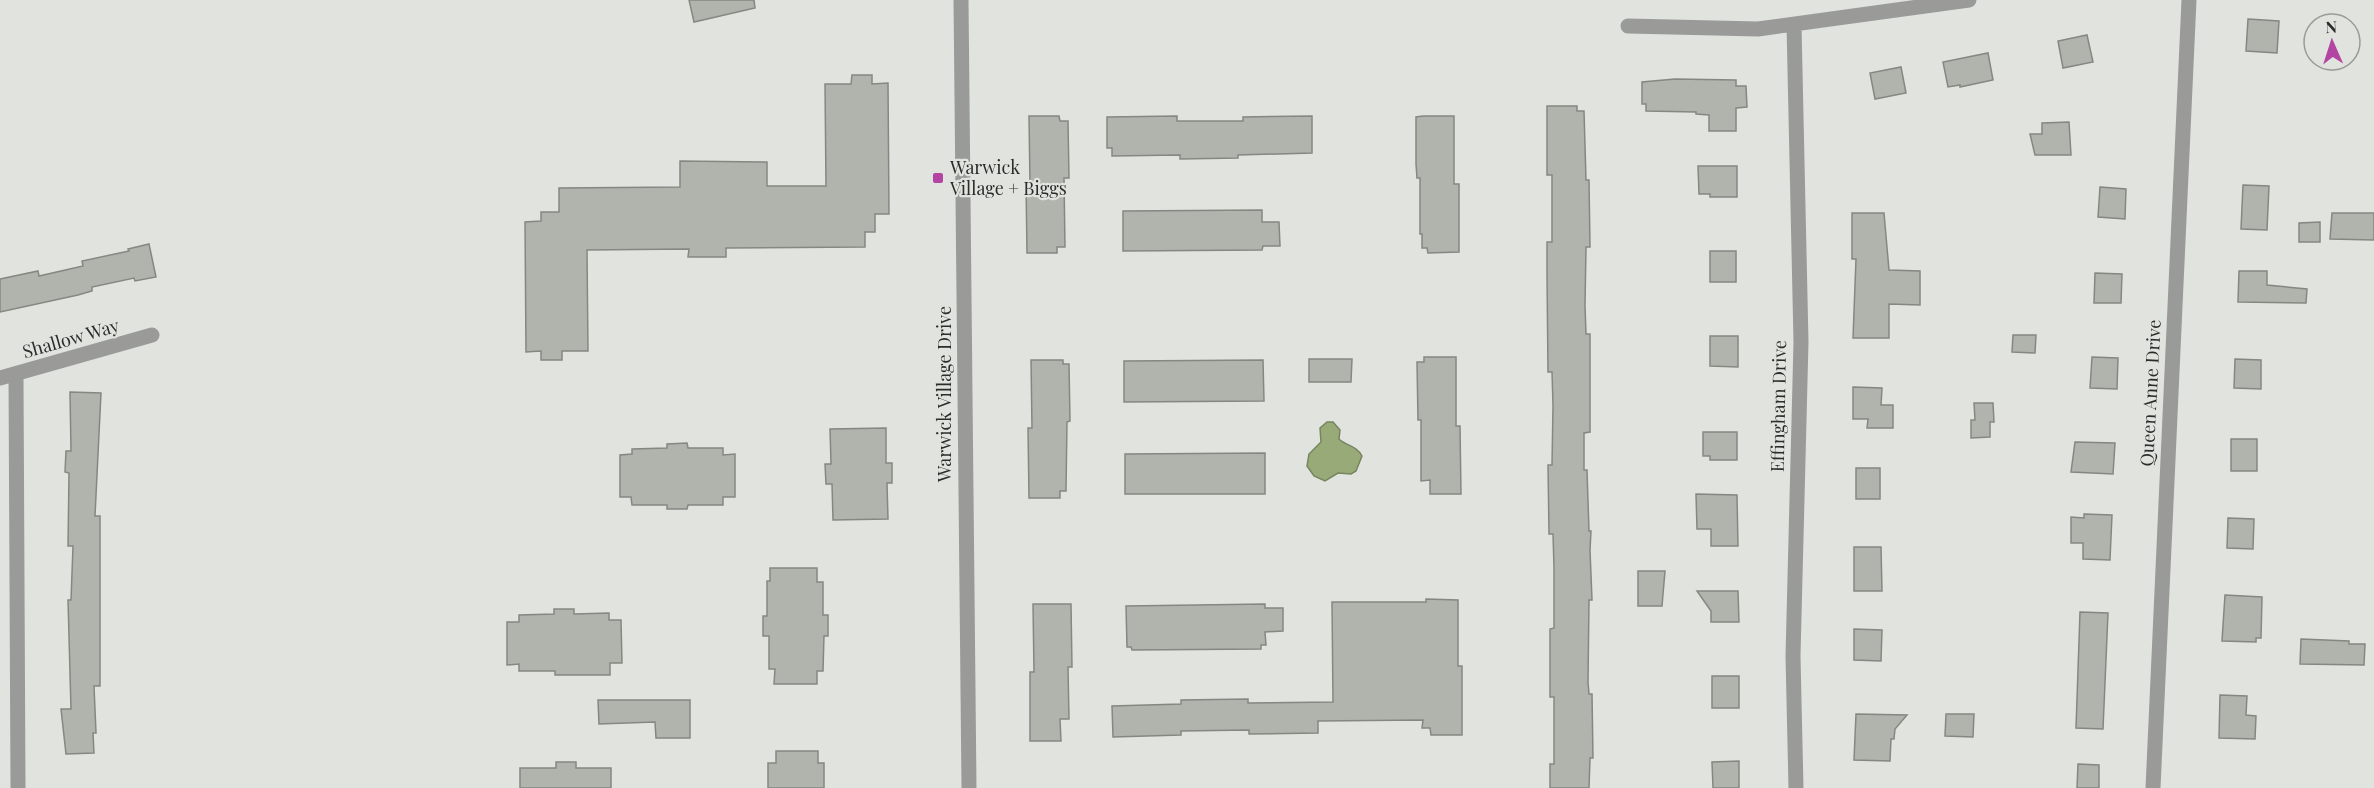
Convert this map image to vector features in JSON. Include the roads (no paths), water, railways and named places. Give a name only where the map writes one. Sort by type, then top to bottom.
[{"type":"street","name":"Warwick Village Drive","points":[[961,0],[969,788]]},
{"type":"street","points":[[1628,26],[1758,29],[1969,0]]},
{"type":"street","name":"Queen Anne Drive","points":[[2152,788],[2188,0]]},
{"type":"street","name":"Effingham Drive","points":[[1794,25],[1801,342],[1793,656],[1796,788]]},
{"type":"street","name":"Shallow Way","points":[[0,378],[152,335]]},
{"type":"street","points":[[16,375],[18,788]]},
{"type":"place","name":"Warwick Village + Biggs","points":[[938,178]]}]
